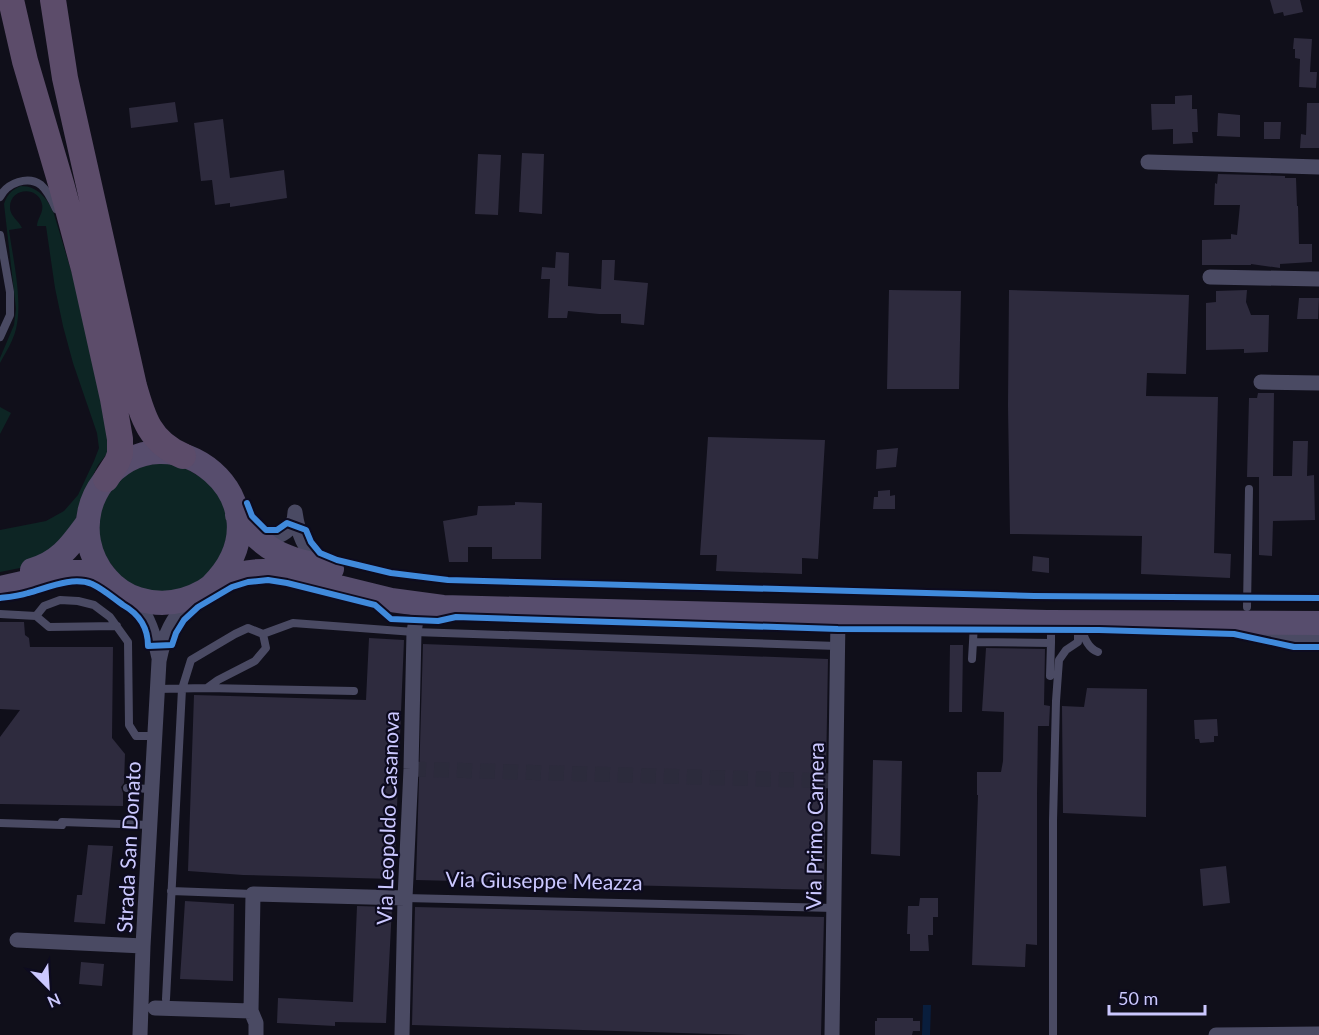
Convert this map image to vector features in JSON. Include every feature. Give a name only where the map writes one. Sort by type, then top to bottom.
[{"type":"highway","points":[[11,0],[23,54],[64,194],[106,362],[121,449],[119,458],[106,479]]},
{"type":"highway","points":[[52,0],[70,99],[134,386],[146,420],[156,438],[169,449],[183,456]]},
{"type":"main road","points":[[1319,607],[1023,606],[434,590],[334,569],[275,552],[263,544],[244,524],[230,493],[217,475],[199,461],[167,453],[144,455],[123,464],[100,486],[92,503],[88,522],[92,552],[106,578],[124,593],[157,603],[169,603],[192,597],[212,585],[242,573],[267,571],[391,600],[450,608],[838,617],[973,631],[1049,633],[1080,623],[1319,623]]},
{"type":"main road","points":[[0,577],[36,569],[52,562],[68,549],[88,522]]},
{"type":"main road","points":[[212,585],[227,567],[244,524]]},
{"type":"main road","points":[[0,588],[72,572],[84,572],[106,578]]},
{"type":"street","points":[[1148,162],[1319,167]]},
{"type":"street","points":[[1210,277],[1319,279]]},
{"type":"street","points":[[1261,382],[1319,383]]},
{"type":"street","points":[[244,524],[256,537],[270,538],[280,535],[291,527],[294,523],[295,512],[306,548],[320,563],[334,569]]},
{"type":"street","name":"Strada San Donato","points":[[140,1035],[159,661],[169,627],[175,616],[192,597]]},
{"type":"street","name":"Strada San Donato","points":[[135,598],[152,627],[159,661]]},
{"type":"street","name":"Via Leopoldo Casanova","points":[[402,1035],[414,632],[416,620],[424,605]]},
{"type":"street","name":"Via Primo Carnera","points":[[832,1035],[838,617]]},
{"type":"street","points":[[1227,623],[1250,626],[1290,638],[1319,638]]},
{"type":"street","points":[[253,894],[252,1011],[256,1023],[256,1035]]},
{"type":"street","name":"Via Giuseppe Meazza","points":[[253,894],[405,898]]},
{"type":"street","points":[[17,940],[144,946]]},
{"type":"street","points":[[160,1004],[252,1011]]},
{"type":"street","points":[[1216,1035],[1319,1034]]},
{"type":"lane","points":[[0,197],[1,193],[17,182],[30,181],[39,184],[47,191],[59,217]]},
{"type":"lane","points":[[0,235],[10,292],[10,315],[0,337]]},
{"type":"lane","points":[[74,260],[89,289]]},
{"type":"lane","points":[[1247,607],[1249,489]]},
{"type":"lane","points":[[36,616],[45,606],[60,600],[94,605],[110,617],[128,642],[129,725],[136,736],[154,736]]},
{"type":"lane","points":[[0,614],[36,616],[49,627],[117,626]]},
{"type":"lane","points":[[160,1004],[171,891],[182,689],[191,660],[235,634],[248,628],[263,634],[293,623],[414,632],[837,646]]},
{"type":"lane","points":[[1080,623],[1084,638],[1091,650],[1098,652]]},
{"type":"lane","points":[[1053,1035],[1053,821],[1056,701],[1059,660],[1066,650],[1077,642],[1080,623]]},
{"type":"lane","points":[[972,659],[973,631]]},
{"type":"lane","points":[[1049,633],[1050,676]]},
{"type":"lane","points":[[207,688],[255,661],[266,648],[263,634]]},
{"type":"lane","points":[[157,689],[354,691]]},
{"type":"lane","points":[[127,788],[152,789]]},
{"type":"lane","points":[[0,823],[150,825]]},
{"type":"lane","points":[[171,891],[253,894]]},
{"type":"lane","name":"Via Giuseppe Meazza","points":[[405,898],[834,908]]},
{"type":"green space","points":[[21,186],[32,188],[42,194],[54,214],[79,297],[110,450],[98,465],[83,496],[71,530],[34,563],[0,572],[0,530],[46,521],[64,511],[78,495],[99,448],[97,433],[63,326],[46,226],[37,226],[42,204],[35,194],[24,191],[14,196],[10,208],[11,214],[22,228],[9,230],[17,280],[18,318],[13,338],[0,363],[14,325],[16,309],[4,204],[10,193]]},
{"type":"green space","points":[[0,407],[11,413],[0,434]]},
{"type":"green space","points":[[172,460],[218,488],[230,529],[215,570],[189,589],[156,594],[124,582],[98,546],[100,502],[129,469]]},
{"type":"water","points":[[923,1005],[931,1005],[930,1035],[922,1035]]},
{"type":"building","points":[[1270,0],[1300,0],[1303,12],[1284,16],[1283,12],[1274,14]]},
{"type":"building","points":[[1294,38],[1312,39],[1310,72],[1317,72],[1316,88],[1299,87],[1300,59],[1295,58]]},
{"type":"building","points":[[1192,95],[1192,109],[1197,109],[1198,132],[1192,132],[1193,143],[1173,144],[1173,129],[1152,130],[1151,104],[1175,104],[1175,96]]},
{"type":"building","points":[[175,102],[178,122],[131,128],[129,108]]},
{"type":"building","points":[[1307,103],[1319,103],[1319,148],[1300,148],[1301,134],[1306,135]]},
{"type":"building","points":[[1218,113],[1240,115],[1240,137],[1217,136]]},
{"type":"building","points":[[223,119],[230,178],[284,170],[287,198],[230,207],[230,203],[215,205],[212,180],[201,181],[194,123]]},
{"type":"building","points":[[1264,122],[1281,122],[1280,139],[1264,139]]},
{"type":"building","points":[[522,153],[544,154],[542,214],[519,212]]},
{"type":"building","points":[[478,154],[501,155],[498,215],[475,214]]},
{"type":"building","points":[[1218,174],[1296,178],[1299,244],[1312,244],[1312,262],[1280,264],[1280,268],[1251,264],[1202,265],[1202,240],[1231,239],[1231,234],[1237,235],[1240,205],[1214,205],[1215,183],[1217,184]]},
{"type":"building","points":[[556,252],[569,253],[568,286],[601,289],[602,260],[615,260],[614,280],[648,283],[644,325],[621,323],[621,314],[568,311],[567,318],[548,318],[550,279],[541,279],[542,267],[555,268]]},
{"type":"building","points":[[889,290],[961,291],[959,389],[887,389]]},
{"type":"building","points":[[1009,290],[1189,295],[1186,374],[1147,373],[1146,396],[1218,397],[1214,553],[1231,554],[1230,578],[1141,574],[1142,536],[1010,534]]},
{"type":"building","points":[[1247,290],[1246,302],[1251,315],[1269,315],[1268,352],[1244,353],[1244,349],[1206,350],[1206,303],[1216,302],[1216,291]]},
{"type":"building","points":[[1299,298],[1319,298],[1318,319],[1297,319]]},
{"type":"building","points":[[1258,393],[1274,393],[1273,476],[1292,476],[1293,441],[1308,441],[1307,476],[1314,475],[1315,520],[1273,521],[1272,556],[1259,555],[1259,477],[1247,477],[1249,398],[1257,398]]},
{"type":"building","points":[[708,437],[825,440],[818,559],[802,558],[802,574],[716,571],[717,555],[700,555]]},
{"type":"building","points":[[898,448],[896,467],[876,469],[877,450]]},
{"type":"building","points":[[890,490],[890,496],[895,495],[895,509],[873,509],[874,497],[878,497],[878,491]]},
{"type":"building","points":[[515,502],[542,503],[541,559],[492,559],[492,547],[468,547],[468,562],[449,562],[443,521],[477,515],[478,506],[515,505]]},
{"type":"building","points":[[1033,556],[1049,558],[1049,573],[1032,571]]},
{"type":"building","points":[[0,622],[24,622],[25,635],[29,638],[30,647],[113,647],[112,738],[125,754],[124,783],[121,787],[123,806],[0,804],[0,737],[20,710],[0,709]]},
{"type":"building","points":[[369,638],[404,640],[394,879],[243,875],[188,871],[194,695],[366,700]]},
{"type":"building","points":[[423,644],[828,659],[824,890],[416,880]]},
{"type":"building","points":[[950,645],[963,645],[962,712],[949,712]]},
{"type":"building","points":[[986,648],[1045,649],[1044,705],[1050,706],[1049,726],[1038,726],[1037,945],[1026,944],[1025,967],[972,965],[977,772],[1001,772],[1003,761],[1004,712],[982,711]]},
{"type":"building","points":[[1087,688],[1147,689],[1146,817],[1063,813],[1062,706],[1084,707]]},
{"type":"building","points":[[1217,719],[1218,736],[1214,736],[1214,742],[1200,743],[1199,739],[1195,739],[1194,720]]},
{"type":"building","points":[[873,760],[902,761],[900,856],[871,854]]},
{"type":"building","points":[[88,845],[113,846],[105,924],[74,922],[77,895],[82,895]]},
{"type":"building","points":[[1226,866],[1230,903],[1203,906],[1200,869]]},
{"type":"building","points":[[920,898],[938,898],[938,917],[933,917],[933,935],[928,935],[929,951],[910,951],[910,934],[907,934],[908,906],[919,906]]},
{"type":"building","points":[[185,901],[234,904],[233,981],[180,979]]},
{"type":"building","points":[[357,906],[392,907],[386,1023],[335,1022],[335,1026],[277,1023],[278,998],[353,1002]]},
{"type":"building","points":[[415,907],[824,917],[821,1035],[412,1025]]},
{"type":"building","points":[[81,962],[104,964],[102,986],[79,984]]},
{"type":"building","points":[[877,1018],[913,1018],[913,1021],[920,1021],[920,1031],[913,1031],[912,1035],[875,1035]]},
{"type":"tunnel","points":[[411,769],[836,781]]},
{"type":"cycle path","points":[[247,503],[252,516],[266,530],[277,530],[287,523],[306,530],[311,542],[320,553],[337,560],[391,573],[448,580],[1034,596],[1319,598]]},
{"type":"cycle path","points":[[0,598],[21,595],[68,582],[92,584],[138,617],[144,627],[148,646],[172,645],[184,620],[198,607],[232,587],[248,582],[268,580],[375,605],[391,619],[438,621],[456,617],[838,629],[1099,630],[1234,634],[1294,647],[1319,647]]}]
